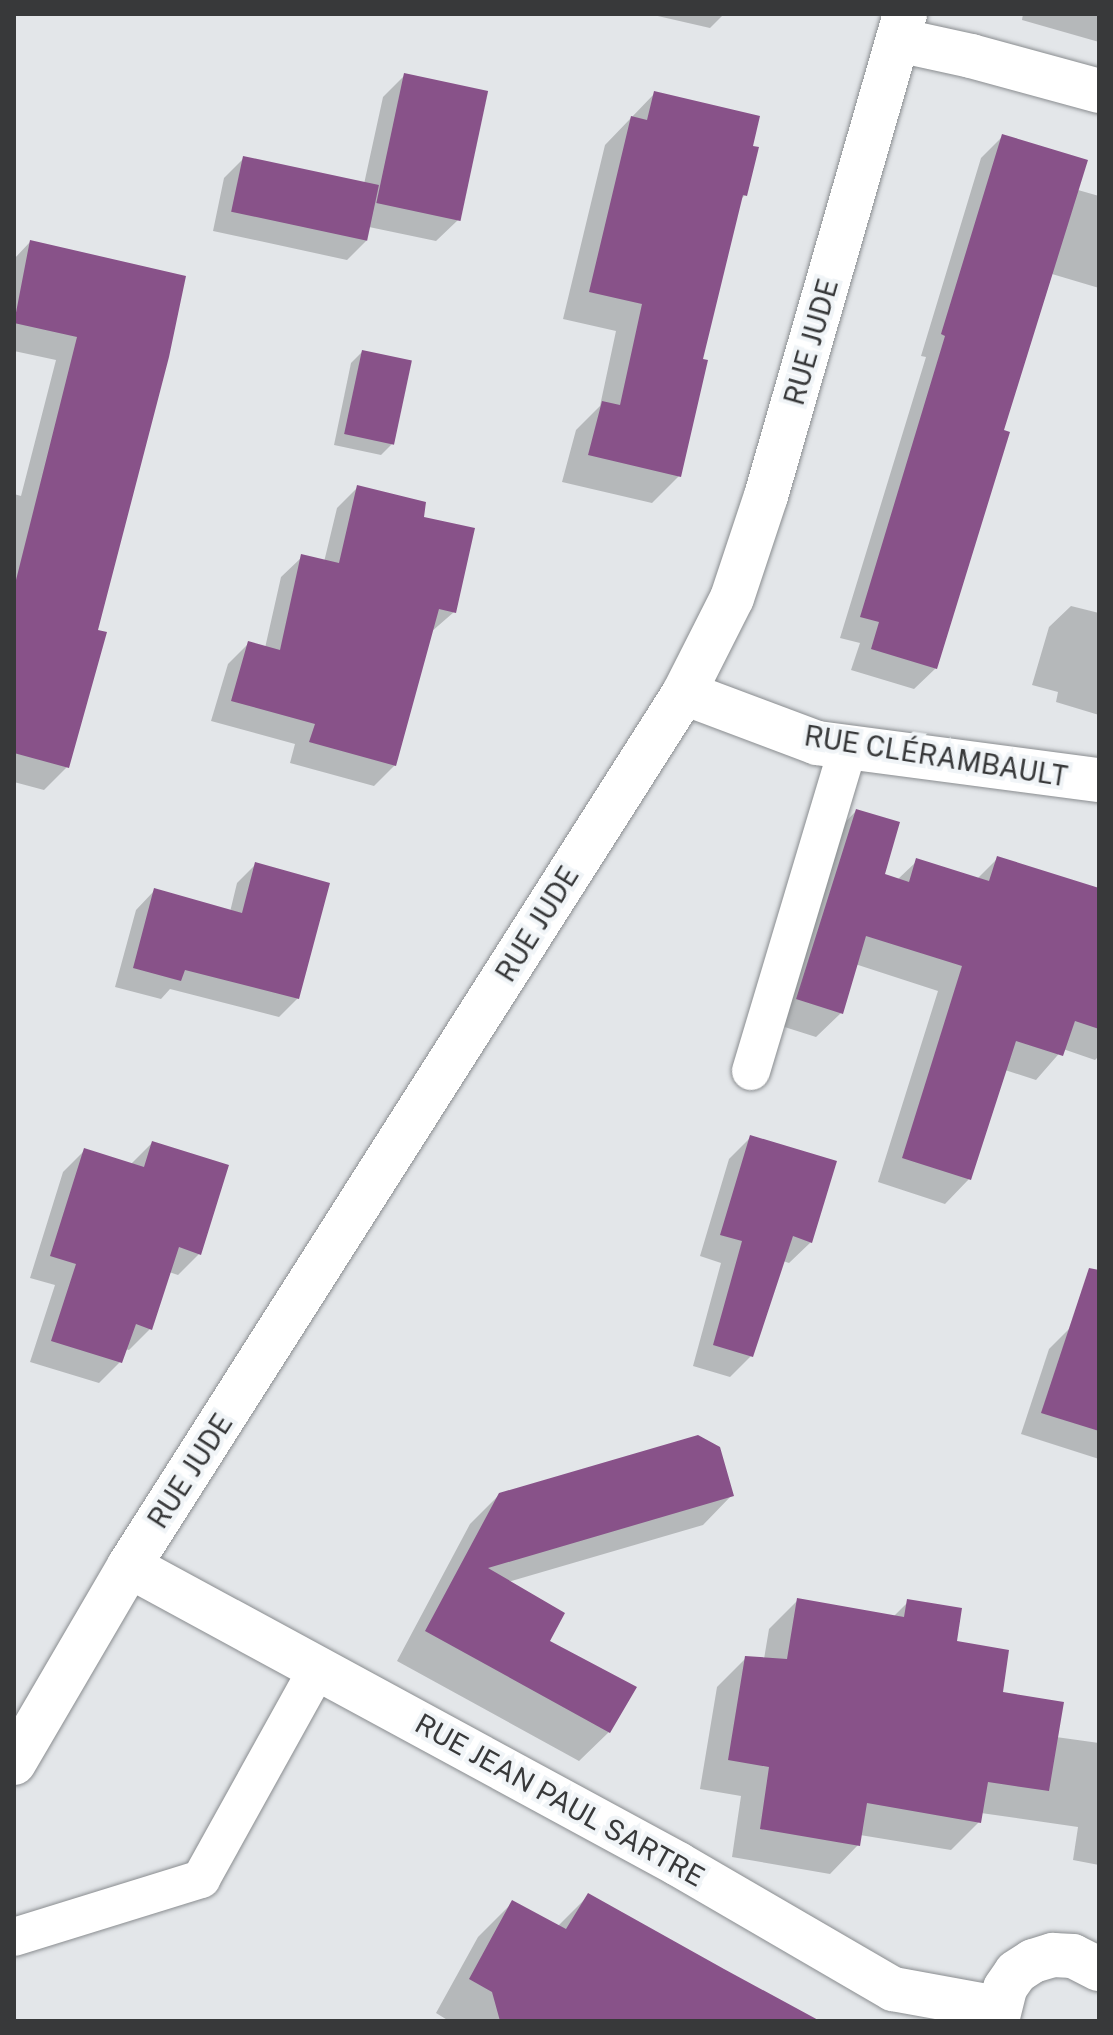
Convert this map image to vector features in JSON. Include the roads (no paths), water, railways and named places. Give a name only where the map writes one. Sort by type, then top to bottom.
[{"type":"street","points":[[901,27],[971,56],[1099,91]]},
{"type":"street","name":"RUE JUDE","points":[[17,1751],[129,1566],[684,693],[732,598],[766,496],[901,27]]},
{"type":"street","name":"RUE CLÉRAMBAULT","points":[[684,693],[817,743],[1099,780]]},
{"type":"street","name":"RUE JEAN PAUL SARTRE","points":[[129,1566],[678,1864],[893,1989],[998,2015],[1016,1972],[1033,1961],[1053,1955],[1073,1956],[1099,1969]]},
{"type":"lane","points":[[751,1071],[848,748]]},
{"type":"lane","points":[[14,1937],[201,1879],[318,1668]]}]
